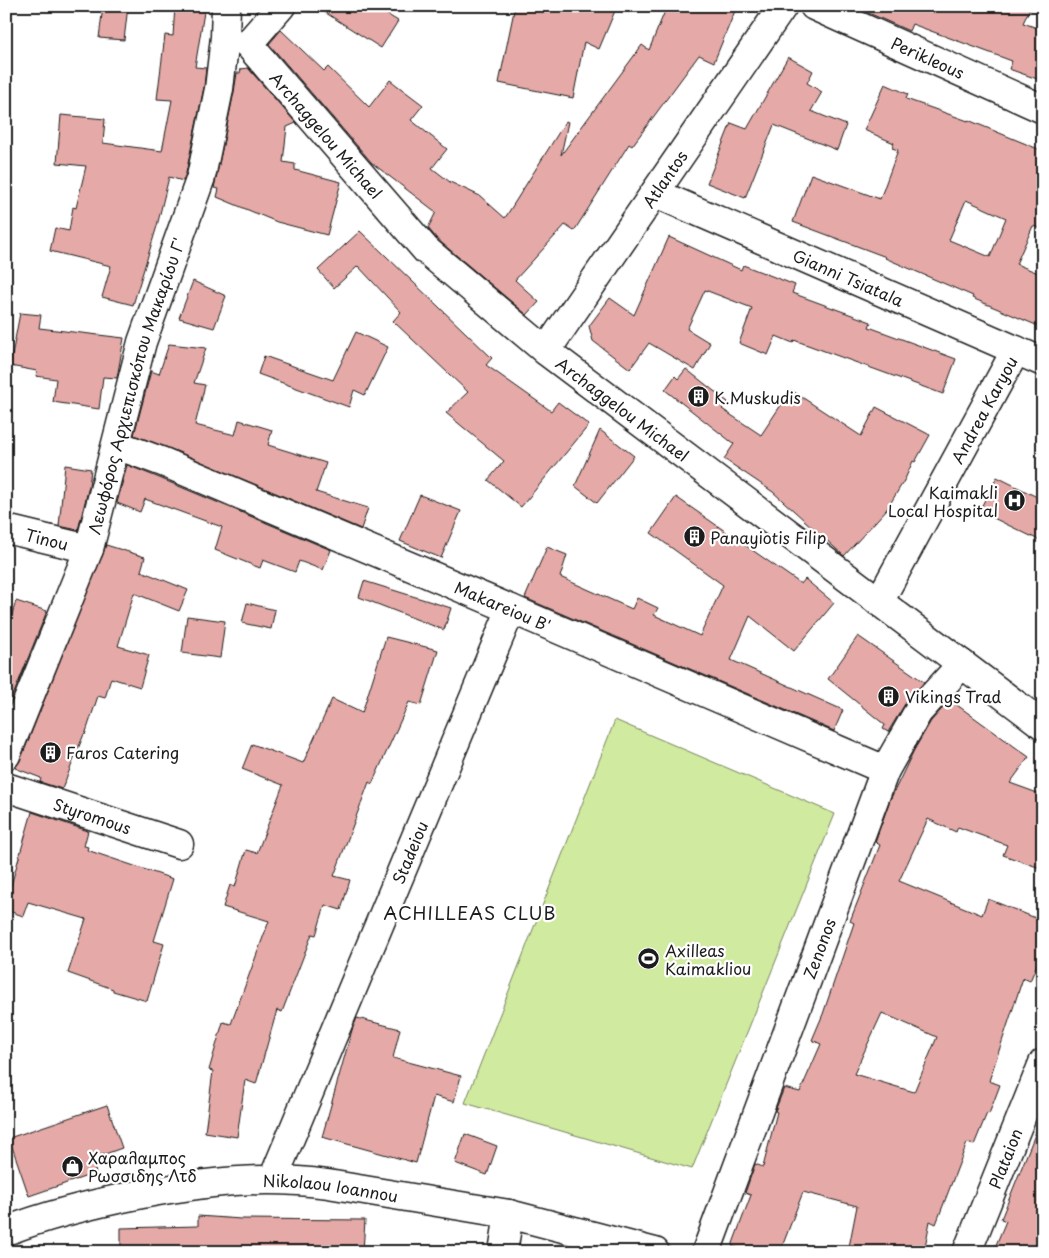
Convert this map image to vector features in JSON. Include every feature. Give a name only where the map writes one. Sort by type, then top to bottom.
[{"type":"street","name":"Λεωφόρος Αρχιεπισκόπου Μακαρίου Γ'","points":[[6,755],[89,549],[117,446],[142,342],[201,177],[219,89],[237,41],[226,6]]},
{"type":"street","points":[[237,41],[281,6]]},
{"type":"street","name":"Atlantos","points":[[546,351],[783,6]]},
{"type":"street","name":"Perikleous","points":[[814,6],[1043,109]]},
{"type":"street","name":"Archaggelou Michael","points":[[237,41],[426,250],[546,351],[1043,725]]},
{"type":"street","name":"Gianni Tsiatala","points":[[655,192],[1043,362]]},
{"type":"street","name":"Andrea Karyou","points":[[880,602],[1016,350]]},
{"type":"street","name":"Makareiou B'","points":[[117,446],[163,462],[885,770]]},
{"type":"street","name":"Tinou","points":[[6,529],[89,549]]},
{"type":"street","name":"Stadeiou","points":[[274,1179],[511,609]]},
{"type":"street","name":"Zenonos","points":[[706,1252],[885,770],[918,712],[962,664]]},
{"type":"street","name":"Styromous","points":[[6,787],[179,844]]},
{"type":"street","name":"Plataion","points":[[967,1252],[1043,1063]]},
{"type":"street","name":"Nikolaou Ioannou","points":[[6,1231],[45,1217],[111,1200],[183,1186],[220,1181],[274,1179],[328,1184],[508,1214],[656,1252]]},
{"type":"street","points":[[504,1252],[508,1214]]},
{"type":"green space","name":"Axilleas Kaimakliou","points":[[615,720],[835,814],[692,1169],[465,1103]]},
{"type":"building","points":[[103,6],[128,6],[124,40],[99,38]]},
{"type":"building","points":[[175,6],[205,6],[195,67],[206,68],[204,87],[186,173],[183,181],[169,177],[157,226],[133,305],[102,297],[111,266],[50,251],[55,228],[69,231],[73,207],[76,208],[86,166],[57,163],[61,115],[105,119],[103,143],[162,151],[172,100],[157,99],[165,35],[173,36]]},
{"type":"building","points":[[315,6],[373,6],[398,21],[381,48]]},
{"type":"building","points":[[515,6],[617,6],[599,49],[584,42],[573,98],[499,83]]},
{"type":"building","points":[[667,6],[737,6],[714,62],[699,55],[632,146],[629,144],[574,231],[565,225],[515,280],[539,302],[527,315],[437,239],[428,228],[436,212],[372,163],[269,44],[281,30],[324,71],[328,67],[369,107],[390,80],[423,105],[411,120],[447,149],[432,168],[450,182],[480,196],[505,218],[566,121],[568,122],[561,155],[642,45],[649,50]]},
{"type":"building","points":[[853,6],[1031,6],[1023,23],[1043,30],[1043,81],[1009,69],[1012,61],[912,24],[909,31]]},
{"type":"building","points":[[788,57],[813,71],[807,83],[822,92],[811,111],[846,125],[837,150],[774,125],[745,198],[707,183],[731,123],[747,129]]},
{"type":"building","points":[[248,68],[296,123],[287,127],[283,162],[295,164],[295,170],[341,182],[327,235],[277,222],[217,197],[219,189],[214,188],[237,73],[240,73],[241,69]]},
{"type":"building","points":[[885,84],[908,94],[906,99],[968,120],[1043,151],[1043,229],[1033,226],[1016,264],[1043,275],[1043,328],[972,298],[973,296],[886,257],[793,222],[811,174],[880,199],[898,150],[892,148],[894,143],[864,130]],"holes":[[[966,200],[1006,218],[990,257],[949,240]]]},
{"type":"building","points":[[360,231],[492,358],[486,365],[551,411],[558,402],[589,425],[521,507],[488,480],[504,461],[446,413],[468,392],[393,321],[401,312],[358,266],[334,288],[318,270]]},
{"type":"building","points":[[669,237],[741,270],[743,265],[795,285],[792,293],[871,322],[869,327],[956,359],[943,394],[794,340],[793,343],[776,336],[768,355],[739,343],[752,308],[705,290],[687,329],[710,343],[695,370],[649,343],[630,369],[593,341],[589,326],[610,298],[634,315]]},
{"type":"building","points":[[193,281],[226,296],[214,328],[179,318]]},
{"type":"building","points":[[20,313],[41,315],[39,328],[124,338],[117,378],[103,377],[99,409],[53,402],[56,379],[36,376],[37,371],[10,366]]},
{"type":"building","points":[[356,332],[388,347],[365,395],[354,390],[349,407],[258,374],[264,356],[333,380]]},
{"type":"building","points":[[169,344],[206,348],[194,383],[205,385],[195,425],[235,435],[239,420],[272,430],[268,445],[326,463],[316,492],[368,508],[361,529],[134,435],[151,371],[159,374]]},
{"type":"building","points":[[686,369],[728,402],[722,409],[761,435],[791,390],[861,436],[876,407],[930,435],[915,462],[913,461],[905,479],[887,509],[844,556],[773,492],[724,459],[734,444],[665,390],[675,376],[678,379]]},
{"type":"building","points":[[600,430],[634,456],[597,503],[575,486]]},
{"type":"building","points":[[65,465],[91,469],[89,486],[78,530],[59,526]]},
{"type":"building","points":[[127,465],[331,550],[323,570],[299,561],[295,572],[263,560],[260,568],[215,550],[222,527],[145,499],[140,512],[117,503]]},
{"type":"building","name":"Kaimakli Local Hospital","points":[[997,477],[1043,500],[1043,542],[979,511]]},
{"type":"building","points":[[420,495],[461,511],[441,558],[400,541]]},
{"type":"building","points":[[676,497],[801,584],[805,579],[834,603],[794,651],[750,616],[731,660],[843,710],[834,731],[525,598],[547,547],[567,555],[560,577],[632,609],[637,598],[658,608],[654,615],[700,636],[723,585],[651,533]]},
{"type":"building","points":[[106,545],[145,557],[141,571],[188,590],[179,611],[134,593],[118,646],[149,655],[140,687],[111,678],[105,698],[98,696],[85,735],[62,789],[40,782],[41,778],[15,768],[20,761]]},
{"type":"building","points":[[364,581],[451,608],[444,630],[359,597]]},
{"type":"building","points":[[16,601],[47,611],[6,713],[6,634]]},
{"type":"building","points":[[247,603],[275,610],[271,629],[242,623]]},
{"type":"building","points":[[187,616],[225,621],[220,658],[182,653]]},
{"type":"building","name":"Vikings Trad","points":[[858,636],[924,682],[905,704],[888,732],[883,729],[885,725],[828,679]]},
{"type":"building","points":[[386,637],[438,650],[421,705],[409,702],[372,784],[369,782],[334,876],[350,880],[341,910],[325,905],[316,935],[312,934],[282,1012],[277,1010],[256,1084],[245,1080],[237,1137],[205,1132],[213,1071],[209,1070],[223,1022],[231,1024],[269,921],[223,907],[230,885],[235,887],[246,850],[257,853],[283,785],[242,769],[252,744],[303,763],[332,699],[362,713]]},
{"type":"building","points":[[950,700],[1029,757],[1010,783],[1043,795],[1043,869],[1003,855],[1007,845],[958,827],[956,832],[928,819],[899,881],[982,915],[988,899],[1043,921],[1043,950],[1030,981],[1023,978],[989,1081],[1000,1085],[974,1145],[967,1143],[936,1224],[930,1221],[924,1252],[848,1252],[857,1206],[803,1192],[780,1252],[747,1252],[732,1246],[751,1195],[745,1193],[755,1164],[763,1167],[777,1112],[775,1111],[784,1088],[800,1092],[821,1044],[812,1040],[823,1014],[854,923],[850,921],[880,845],[875,842],[890,800],[914,750],[931,721]],"holes":[[[882,1013],[937,1037],[914,1092],[854,1074]]]},
{"type":"building","points":[[32,812],[88,831],[84,846],[88,847],[87,850],[173,879],[154,941],[164,944],[147,1001],[113,991],[113,989],[68,973],[86,919],[28,902],[23,916],[6,910],[6,903]]},
{"type":"building","points":[[357,1018],[400,1029],[393,1058],[461,1076],[454,1102],[434,1096],[416,1163],[322,1137]]},
{"type":"building","points":[[107,1105],[122,1148],[91,1159],[96,1173],[29,1196],[9,1138]]},
{"type":"building","points":[[1042,1117],[1043,1252],[993,1252],[1006,1221],[1001,1219]]},
{"type":"building","points":[[465,1134],[497,1146],[487,1175],[455,1163]]},
{"type":"building","points":[[198,1216],[241,1219],[365,1220],[363,1252],[121,1252],[121,1228],[198,1226]]},
{"type":"place","name":"K.Muskudis","points":[[698,397]]},
{"type":"place","name":"Kaimakli Local Hospital","points":[[1014,501]]},
{"type":"place","name":"Panayiotis Filip","points":[[694,537]]},
{"type":"place","name":"Vikings Trad","points":[[889,696]]},
{"type":"place","name":"Faros Catering","points":[[50,752]]},
{"type":"place","name":"Axilleas Kaimakliou","points":[[649,959]]},
{"type":"place","name":"Χαραλαμπος Ρωσσιδης Λτδ","points":[[72,1166]]},
{"type":"district","name":"ACHILLEAS CLUB","points":[[470,912]]}]
